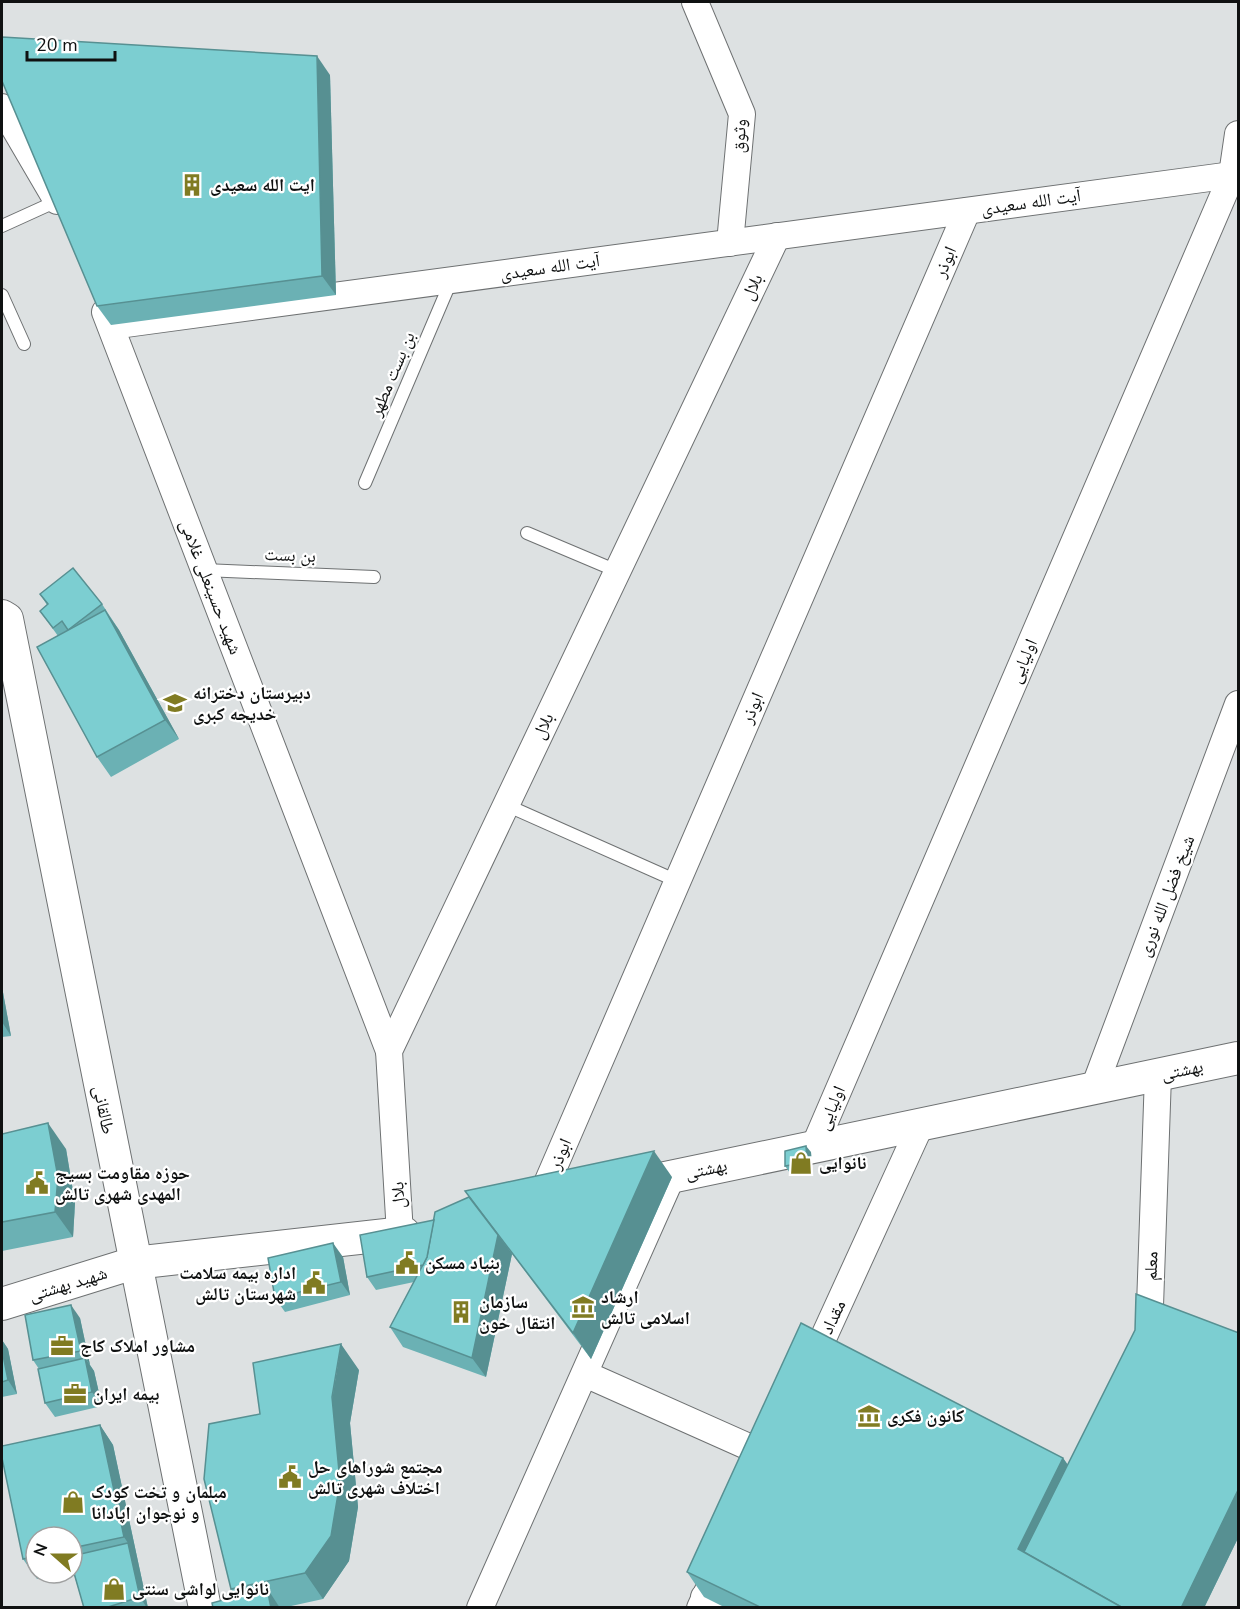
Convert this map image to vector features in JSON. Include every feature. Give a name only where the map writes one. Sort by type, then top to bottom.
[{"type":"street","name":"وثوق","points":[[695,2],[742,114],[730,243]]},
{"type":"street","points":[[2,106],[62,211]]},
{"type":"street","name":"اولیایی","points":[[814,1147],[1232,175],[1239,134]]},
{"type":"street","name":"آیت الله سعیدی","points":[[111,326],[1232,175]]},
{"type":"street","name":"ابوذر","points":[[526,1207],[677,881],[967,211]]},
{"type":"street","name":"بلال","points":[[400,1234],[389,1050],[777,236]]},
{"type":"street","points":[[98,294],[111,326]]},
{"type":"street","name":"شهید حسینعلی غلامی","points":[[111,326],[389,1050]]},
{"type":"street","name":"طالقانی","points":[[2,616],[7,619],[134,1263],[205,1608]]},
{"type":"street","name":"شیخ فضل الله نوری","points":[[1094,1088],[1239,704]]},
{"type":"street","name":"بهشتی","points":[[605,1191],[1239,1058]]},
{"type":"street","name":"معلم","points":[[1143,1359],[1148,1350],[1158,1075]]},
{"type":"street","name":"مقداد","points":[[799,1391],[824,1351],[921,1124]]},
{"type":"street","points":[[480,1608],[672,1176]]},
{"type":"street","points":[[526,1207],[572,1198]]},
{"type":"street","points":[[134,1263],[400,1234],[434,1226]]},
{"type":"street","name":"شهید بهشتی","points":[[2,1304],[134,1263]]},
{"type":"street","points":[[585,1374],[769,1456]]},
{"type":"street","points":[[710,1604],[729,1543]]},
{"type":"lane","points":[[2,226],[62,211]]},
{"type":"lane","name":"بن بست مطهر","points":[[365,483],[451,280]]},
{"type":"lane","points":[[2,295],[24,344]]},
{"type":"lane","points":[[527,533],[617,571]]},
{"type":"lane","name":"بن بست","points":[[204,570],[374,577]]},
{"type":"lane","points":[[506,805],[677,881]]},
{"type":"building","name":"ایت الله سعیدی","points":[[2,37],[317,56],[322,276],[97,306],[2,81]]},
{"type":"building","points":[[73,568],[102,604],[68,630],[62,621],[53,628],[40,611],[48,604],[40,594]]},
{"type":"building","points":[[105,610],[165,720],[97,757],[37,647]]},
{"type":"building","points":[[48,1123],[58,1177],[55,1212],[2,1222],[2,1134]]},
{"type":"building","points":[[806,1146],[807,1162],[785,1166],[785,1151]]},
{"type":"building","name":"ارشاد اسلامی تالش","points":[[654,1151],[573,1333],[465,1191]]},
{"type":"building","name":"سازمان انتقال خون","points":[[469,1197],[498,1235],[472,1358],[390,1327],[427,1257],[435,1212]]},
{"type":"building","points":[[434,1220],[427,1257],[423,1265],[367,1277],[360,1235]]},
{"type":"building","points":[[333,1243],[341,1282],[275,1298],[268,1258]]},
{"type":"building","points":[[1136,1294],[1239,1333],[1239,1488],[1181,1608],[1123,1608],[1024,1552],[1135,1330]]},
{"type":"building","points":[[71,1305],[81,1351],[33,1360],[25,1315]]},
{"type":"building","name":"کانون فکری","points":[[801,1323],[1063,1458],[1018,1549],[1123,1608],[762,1608],[687,1572]]},
{"type":"building","name":"مجتمع شوراهای حل اختلاف شهری تالش","points":[[341,1344],[332,1397],[340,1482],[331,1536],[305,1573],[231,1589],[204,1479],[209,1424],[260,1414],[253,1363]]},
{"type":"building","points":[[2,1350],[8,1380],[2,1382]]},
{"type":"building","points":[[85,1358],[92,1392],[45,1403],[38,1369]]},
{"type":"building","name":"مبلمان و تخت کودک و نوجوان اپادانا","points":[[100,1425],[124,1537],[84,1545],[84,1525],[24,1525],[23,1559],[2,1458],[2,1446]]},
{"type":"building","name":"نانوایی لواشی سنتی","points":[[128,1543],[140,1597],[105,1608],[84,1608],[77,1585],[84,1585],[84,1553]]},
{"type":"building","points":[[267,1588],[271,1608],[213,1608],[212,1603]]},
{"type":"place","name":"ایت الله سعیدی","points":[[192,185]]},
{"type":"place","name":"دبیرستان دخترانه خدیجه کبری","points":[[175,703]]},
{"type":"place","name":"نانوایی","points":[[801,1163]]},
{"type":"place","name":"حوزه مقاومت بسیج المهدی شهری تالش","points":[[37,1183]]},
{"type":"place","name":"بنیاد مسکن","points":[[407,1263]]},
{"type":"place","name":"اداره بیمه سلامت شهرستان تالش","points":[[314,1283]]},
{"type":"place","name":"ارشاد اسلامی تالش","points":[[583,1307]]},
{"type":"place","name":"سازمان انتقال خون","points":[[461,1312]]},
{"type":"place","name":"مشاور املاک کاج","points":[[62,1346]]},
{"type":"place","name":"بیمه ایران","points":[[75,1394]]},
{"type":"place","name":"کانون فکری","points":[[869,1416]]},
{"type":"place","name":"مجتمع شوراهای حل اختلاف شهری تالش","points":[[290,1477]]},
{"type":"place","name":"مبلمان و تخت کودک و نوجوان اپادانا","points":[[73,1502]]},
{"type":"place","name":"نانوایی لواشی سنتی","points":[[114,1589]]}]
